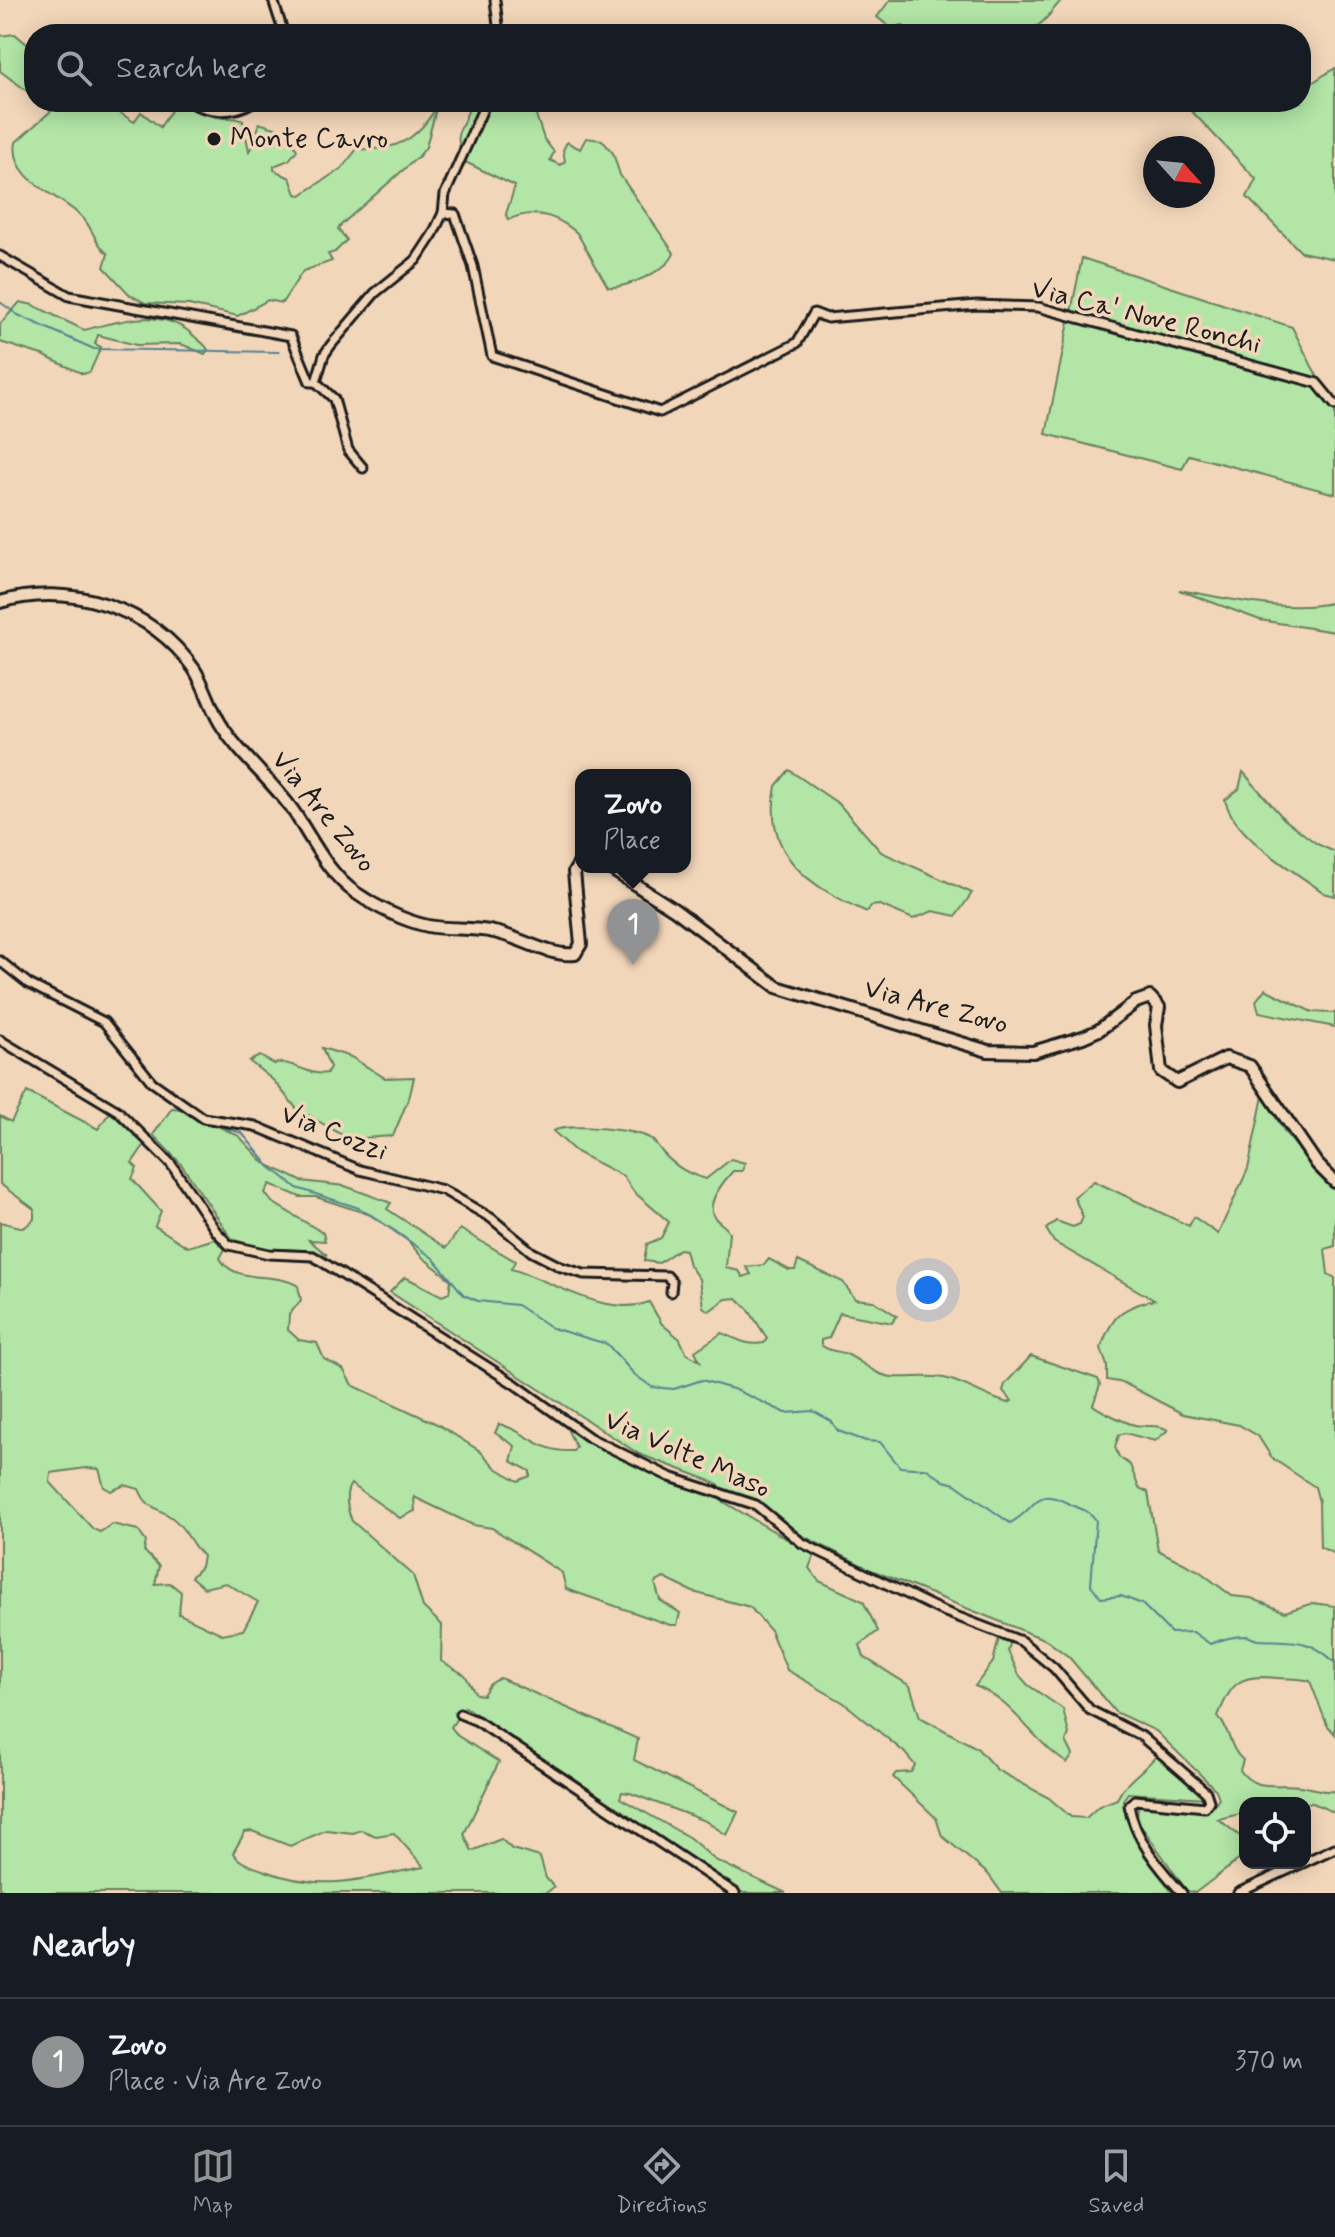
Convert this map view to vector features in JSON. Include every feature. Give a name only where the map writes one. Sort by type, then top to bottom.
[{"type":"street","points":[[273,0],[281,24]]},
{"type":"street","points":[[495,0],[498,24]]},
{"type":"street","points":[[316,382],[324,355],[331,345],[375,293],[416,260],[443,213],[445,194],[482,112]]},
{"type":"street","name":"Via Ca' Nove Ronchi","points":[[443,213],[450,211],[455,214],[473,266],[492,356],[660,412],[797,343],[814,313],[827,318],[977,305],[1038,307],[1317,383],[1335,405]]},
{"type":"street","points":[[0,256],[69,296],[291,336],[310,382],[316,382],[334,399],[348,450],[363,468]]},
{"type":"street","name":"Via Are Zovo","points":[[0,602],[43,593],[69,595],[112,606],[145,624],[192,667],[219,722],[291,808],[338,877],[354,892],[390,912],[426,926],[497,932],[556,952],[575,954],[581,944],[575,870]]},
{"type":"street","name":"Via Are Zovo","points":[[617,873],[675,910],[777,987],[988,1051],[1033,1052],[1083,1037],[1099,1030],[1136,1002],[1150,997],[1159,1007],[1156,1025],[1161,1071],[1177,1082],[1226,1058],[1250,1066],[1317,1164],[1335,1182]]},
{"type":"street","name":"Via Cozzi","points":[[0,961],[29,984],[104,1022],[152,1082],[203,1118],[255,1126],[360,1170],[443,1190],[491,1218],[532,1252],[561,1267],[584,1274],[667,1276],[672,1282],[671,1292]]},
{"type":"street","name":"Via Volte Maso","points":[[0,1040],[118,1111],[171,1164],[216,1231],[229,1245],[269,1254],[313,1256],[516,1385],[590,1438],[670,1477],[756,1505],[802,1543],[940,1610],[1021,1641],[1054,1668],[1090,1710],[1141,1736],[1206,1792],[1209,1801],[1205,1807],[1135,1800],[1129,1805],[1131,1820],[1150,1854],[1182,1893]]},
{"type":"street","points":[[460,1714],[477,1721],[735,1893]]},
{"type":"street","points":[[1238,1893],[1335,1848]]},
{"type":"green space","points":[[890,0],[1062,0],[1040,24],[886,24],[877,17]]},
{"type":"green space","points":[[15,34],[24,42],[24,89],[0,71],[0,36]]},
{"type":"green space","points":[[1335,68],[1335,259],[1301,252],[1247,197],[1256,179],[1192,112],[1311,112],[1311,84]]},
{"type":"green space","points":[[50,112],[118,112],[134,122],[141,112],[160,127],[170,112],[204,112],[243,121],[249,151],[256,140],[259,123],[285,131],[297,150],[289,160],[274,166],[274,170],[290,178],[296,194],[301,195],[342,168],[357,149],[394,146],[413,136],[435,112],[426,147],[419,156],[338,229],[347,240],[335,252],[328,254],[332,261],[303,271],[282,303],[268,300],[238,316],[189,305],[145,303],[130,295],[104,267],[108,254],[83,218],[39,186],[20,167],[16,142]]},
{"type":"green space","points":[[468,112],[531,112],[536,115],[544,139],[554,152],[550,160],[560,165],[565,161],[563,150],[567,142],[580,149],[586,138],[602,140],[613,153],[620,175],[674,253],[664,266],[646,277],[608,287],[577,233],[569,227],[553,218],[536,214],[508,220],[506,214],[515,186],[461,160],[458,134]]},
{"type":"green space","points":[[1082,258],[1292,327],[1319,380],[1335,401],[1335,494],[1189,455],[1182,469],[1046,434]]},
{"type":"green space","points":[[20,302],[33,305],[84,330],[141,318],[170,322],[183,327],[208,350],[205,354],[181,344],[136,345],[98,335],[95,344],[101,347],[90,372],[83,374],[42,355],[0,342],[0,324]]},
{"type":"green space","points":[[1179,590],[1277,606],[1335,602],[1335,632],[1260,620]]},
{"type":"green space","points":[[789,770],[839,804],[881,852],[972,893],[956,916],[933,911],[913,919],[880,905],[871,906],[867,912],[810,880],[795,866],[776,832],[776,786]]},
{"type":"green space","points":[[1243,772],[1284,819],[1317,844],[1335,852],[1335,896],[1324,893],[1282,864],[1240,828],[1225,800],[1239,789]]},
{"type":"green space","points":[[1265,989],[1312,1012],[1335,1013],[1335,1027],[1259,1012],[1256,1001]]},
{"type":"green space","points":[[322,1048],[351,1057],[385,1078],[414,1077],[393,1136],[349,1139],[296,1108],[274,1081],[249,1061],[260,1056],[274,1064],[286,1063],[320,1074],[327,1073],[330,1067]]},
{"type":"green space","points":[[27,1092],[98,1129],[110,1112],[145,1144],[132,1163],[137,1168],[132,1179],[161,1211],[155,1226],[188,1247],[215,1239],[225,1249],[220,1258],[235,1272],[278,1279],[298,1286],[301,1300],[289,1315],[288,1330],[299,1340],[317,1343],[324,1359],[343,1369],[352,1385],[437,1424],[480,1451],[496,1468],[518,1481],[530,1476],[530,1471],[511,1461],[515,1446],[495,1433],[499,1424],[561,1451],[573,1451],[576,1447],[568,1431],[575,1427],[634,1465],[705,1491],[814,1555],[809,1568],[819,1581],[863,1601],[878,1631],[860,1645],[864,1657],[910,1686],[920,1717],[977,1748],[997,1770],[1049,1798],[1071,1817],[1086,1818],[1099,1806],[1117,1799],[1161,1750],[1207,1798],[1128,1793],[1123,1800],[1140,1839],[1172,1893],[1002,1893],[988,1874],[942,1836],[936,1818],[893,1777],[896,1773],[911,1772],[915,1765],[904,1752],[844,1703],[787,1670],[770,1630],[750,1607],[693,1592],[664,1578],[655,1583],[660,1600],[680,1613],[677,1625],[670,1625],[566,1589],[562,1573],[492,1528],[473,1525],[414,1497],[415,1511],[400,1518],[351,1484],[347,1502],[352,1521],[413,1575],[423,1607],[442,1625],[441,1661],[465,1675],[476,1694],[483,1695],[489,1685],[500,1678],[638,1739],[634,1760],[738,1812],[727,1835],[705,1821],[630,1793],[622,1792],[620,1798],[690,1838],[715,1860],[786,1893],[743,1893],[465,1707],[451,1727],[458,1736],[499,1762],[464,1834],[472,1851],[501,1839],[512,1849],[540,1857],[546,1878],[554,1887],[546,1893],[6,1893],[0,1888],[0,1222],[24,1228],[34,1219],[34,1209],[0,1184],[0,1116],[11,1122]],"holes":[[[99,1469],[104,1487],[111,1491],[125,1485],[139,1489],[148,1504],[176,1521],[203,1556],[201,1567],[191,1577],[204,1588],[226,1583],[258,1602],[243,1630],[222,1634],[179,1614],[181,1592],[170,1583],[155,1584],[159,1566],[144,1551],[146,1542],[138,1530],[112,1524],[100,1532],[93,1529],[50,1482],[51,1473]],[[326,1830],[353,1833],[361,1830],[376,1836],[394,1833],[424,1867],[363,1879],[307,1881],[251,1866],[233,1853],[245,1832],[252,1831],[290,1846]]]},
{"type":"green space","points":[[1263,1096],[1286,1134],[1335,1191],[1335,1246],[1325,1249],[1328,1274],[1335,1278],[1335,1554],[1320,1547],[1319,1502],[1315,1487],[1272,1458],[1258,1436],[1239,1425],[1183,1414],[1124,1383],[1107,1380],[1107,1366],[1101,1348],[1109,1328],[1126,1310],[1154,1300],[1054,1242],[1046,1229],[1056,1221],[1073,1227],[1080,1224],[1083,1217],[1074,1197],[1094,1181],[1189,1226],[1194,1217],[1218,1234],[1248,1169]]},
{"type":"green space","points":[[172,1108],[181,1109],[239,1136],[264,1163],[301,1181],[345,1186],[391,1203],[387,1209],[446,1248],[460,1229],[515,1261],[511,1269],[580,1296],[615,1305],[632,1306],[649,1302],[662,1324],[680,1339],[686,1353],[700,1361],[695,1351],[722,1333],[752,1344],[764,1343],[767,1338],[737,1298],[726,1299],[709,1311],[703,1307],[699,1279],[689,1265],[685,1250],[679,1249],[659,1263],[644,1261],[647,1244],[661,1238],[669,1222],[634,1192],[623,1176],[576,1152],[553,1131],[586,1127],[643,1135],[653,1140],[678,1166],[706,1179],[731,1159],[745,1163],[742,1171],[733,1171],[724,1181],[713,1200],[715,1218],[729,1232],[726,1268],[739,1271],[743,1277],[751,1274],[746,1267],[764,1265],[769,1259],[789,1270],[795,1270],[798,1261],[843,1282],[855,1299],[874,1301],[897,1316],[892,1323],[840,1313],[829,1338],[821,1340],[821,1345],[844,1353],[887,1376],[944,1378],[1008,1403],[1012,1401],[1003,1391],[1005,1384],[1031,1356],[1098,1379],[1100,1385],[1093,1405],[1131,1424],[1168,1430],[1155,1441],[1125,1433],[1119,1435],[1115,1447],[1119,1457],[1130,1465],[1139,1488],[1148,1492],[1158,1550],[1199,1571],[1232,1596],[1251,1598],[1285,1612],[1313,1603],[1335,1606],[1335,1734],[1327,1725],[1310,1681],[1306,1680],[1245,1679],[1233,1688],[1218,1716],[1235,1751],[1243,1760],[1240,1770],[1246,1777],[1259,1784],[1335,1791],[1335,1813],[1311,1803],[1311,1797],[1239,1797],[1239,1814],[1218,1819],[1239,1835],[1239,1860],[1195,1893],[1187,1891],[1137,1820],[1138,1805],[1211,1809],[1219,1798],[1216,1790],[1156,1731],[1115,1712],[1069,1657],[1046,1640],[869,1569],[797,1533],[711,1481],[639,1454],[390,1292],[405,1277],[442,1296],[449,1293],[451,1280],[408,1241],[371,1215],[316,1197],[300,1197],[270,1184],[265,1193],[272,1202],[323,1233],[325,1241],[309,1240],[327,1255],[306,1250],[259,1249],[232,1239],[181,1164],[153,1135]]},
{"type":"green space","points":[[1000,1634],[1012,1637],[1008,1651],[1019,1675],[1028,1685],[1063,1709],[1069,1734],[1066,1741],[1073,1755],[1067,1763],[1043,1744],[1001,1701],[975,1686],[993,1662]]},
{"type":"waterway","points":[[0,302],[18,315],[94,349],[279,352]]},
{"type":"waterway","points":[[115,1041],[141,1073]]},
{"type":"waterway","points":[[163,1094],[197,1118]]},
{"type":"waterway","points":[[206,1122],[242,1133],[269,1166],[297,1188],[359,1208],[395,1231],[433,1258],[464,1295],[478,1301],[517,1305],[552,1328],[607,1344],[635,1375],[652,1387],[674,1389],[702,1380],[736,1390],[786,1413],[813,1411],[831,1421],[838,1431],[866,1441],[880,1442],[900,1467],[927,1469],[944,1481],[955,1484],[1010,1523],[1042,1498],[1057,1499],[1087,1511],[1096,1520],[1091,1585],[1101,1598],[1121,1596],[1142,1604],[1171,1633],[1193,1632],[1210,1644],[1247,1636],[1257,1640],[1299,1642],[1317,1649],[1335,1663]]},
{"type":"place","name":"Monte Cavro","points":[[214,139]]},
{"type":"place","name":"Zovo","points":[[633,965]]}]
